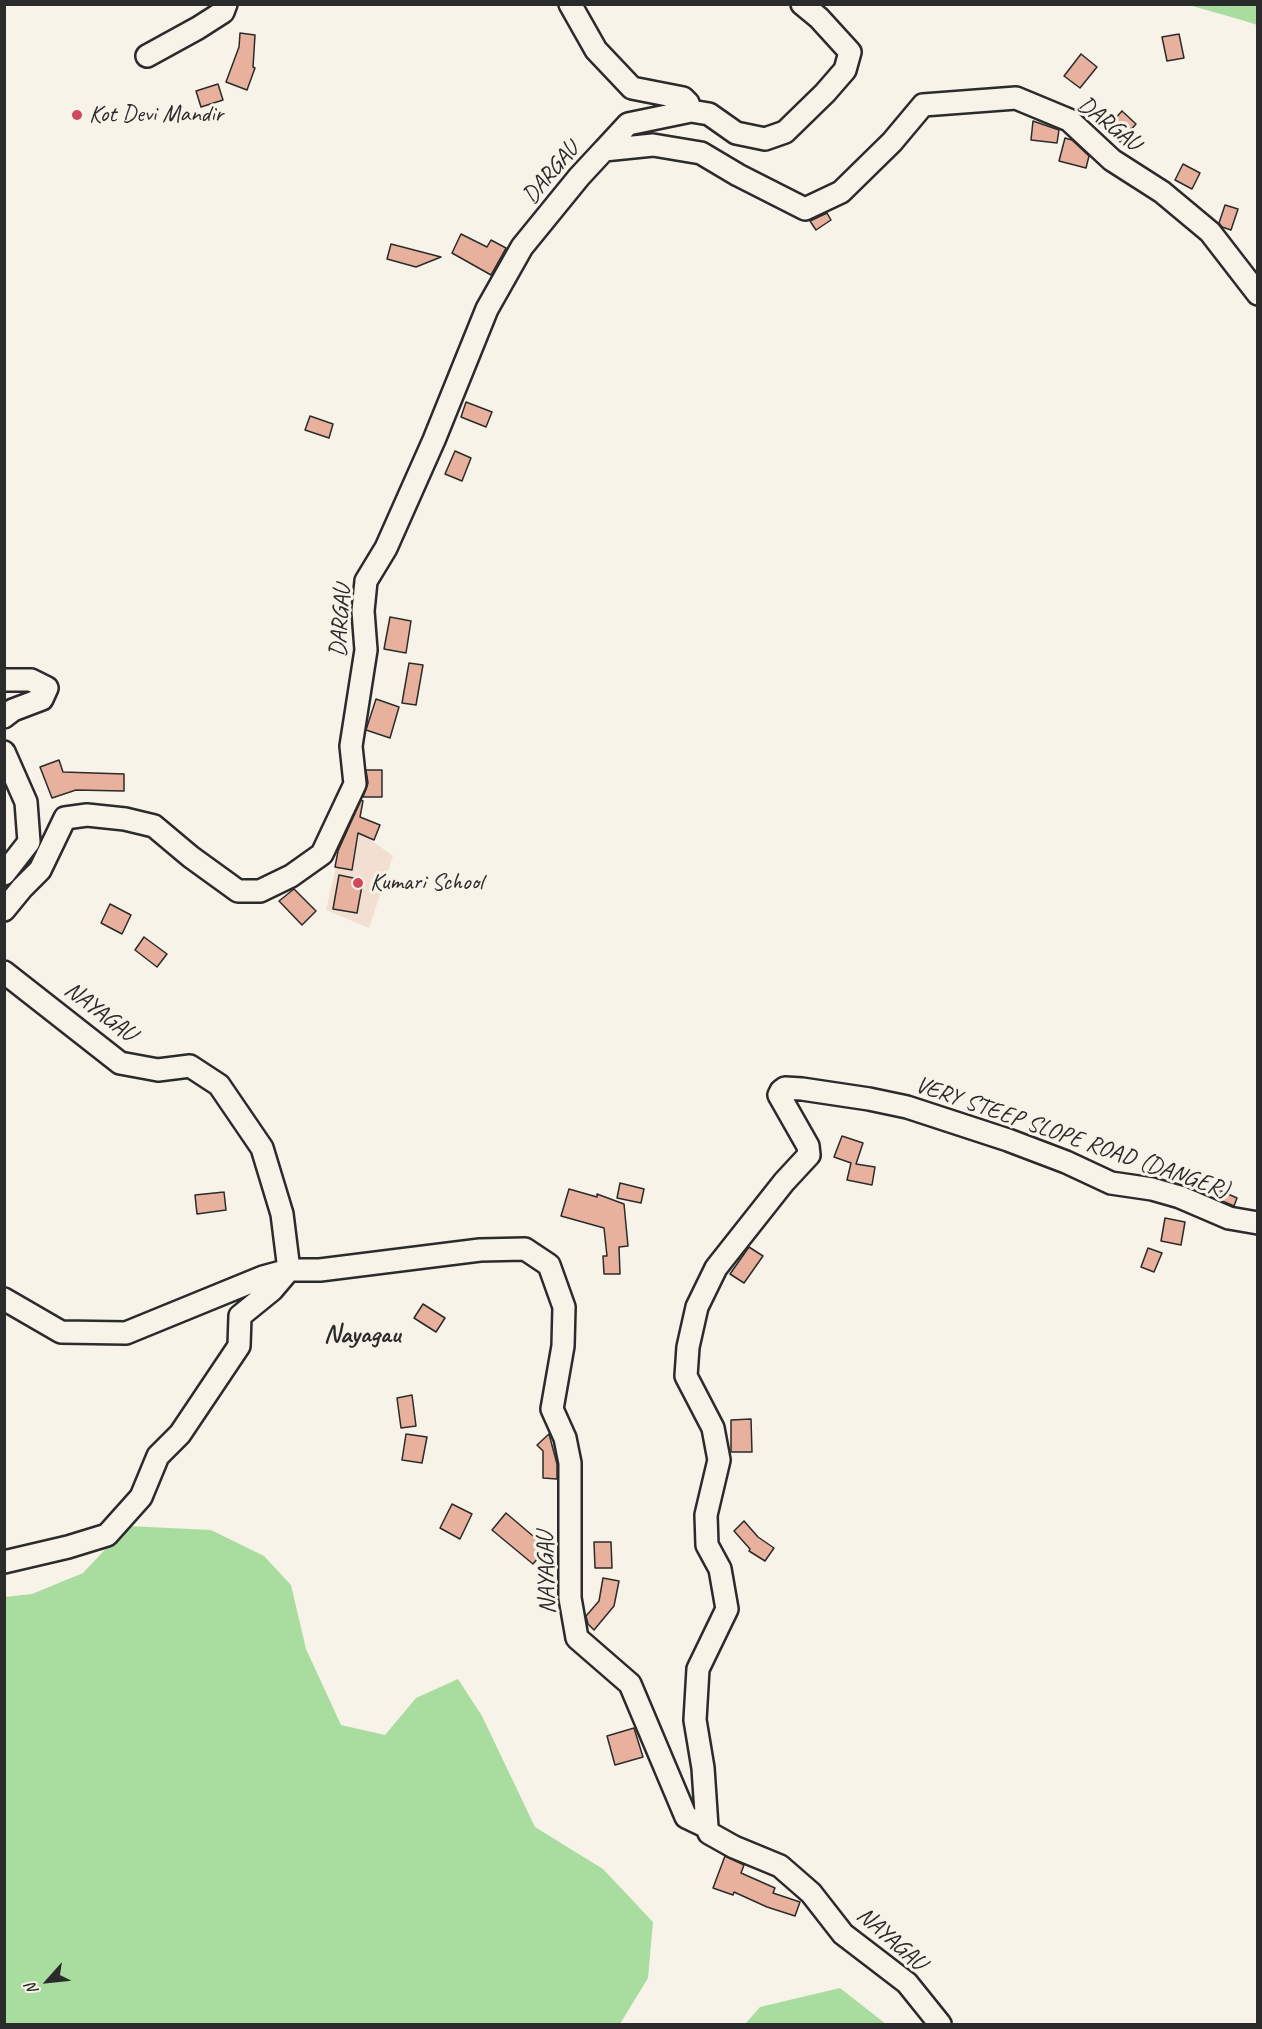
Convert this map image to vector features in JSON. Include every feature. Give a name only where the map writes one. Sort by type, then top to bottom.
[{"type":"street","points":[[147,56],[223,12],[226,4]]},
{"type":"street","points":[[570,4],[596,50],[632,88],[683,98],[691,111]]},
{"type":"street","points":[[604,150],[628,124],[691,111],[709,114],[736,133],[765,139],[785,132],[845,70],[850,52],[819,18],[802,4]]},
{"type":"street","name":"DARGAU","points":[[4,910],[40,870],[65,818],[87,815],[125,819],[154,826],[237,891],[260,891],[291,876],[322,854],[355,784],[351,746],[366,650],[363,611],[366,581],[386,548],[434,440],[487,309],[522,247],[604,150],[653,145],[701,153],[746,180],[804,209],[841,192],[892,142],[922,105],[1016,98],[1069,120],[1112,160],[1162,192],[1210,232],[1257,294]]},
{"type":"street","points":[[4,680],[30,680],[47,688],[42,699],[13,710],[4,717]]},
{"type":"street","points":[[4,752],[26,802],[29,842],[4,874]]},
{"type":"street","name":"NAYAGAU","points":[[4,972],[120,1063],[158,1070],[190,1066],[219,1085],[262,1148],[282,1214],[289,1270]]},
{"type":"street","name":"VERY STEEP SLOPE ROAD (DANGER)","points":[[707,1827],[703,1768],[695,1720],[698,1669],[726,1609],[720,1569],[707,1545],[706,1515],[720,1460],[712,1428],[686,1376],[688,1347],[697,1307],[716,1268],[808,1155],[808,1146],[778,1095],[785,1088],[869,1098],[907,1107],[1008,1140],[1066,1162],[1111,1183],[1152,1189],[1180,1197],[1229,1218],[1257,1223]]},
{"type":"street","name":"NAYAGAU","points":[[4,1299],[61,1332],[126,1333],[263,1277],[289,1270],[320,1270],[480,1250],[514,1249],[525,1249],[549,1266],[564,1307],[563,1346],[552,1409],[565,1438],[570,1464],[570,1598],[577,1638],[630,1684],[686,1817],[707,1827],[709,1833],[734,1847],[780,1866],[811,1893],[843,1934],[907,1983],[940,2025]]},
{"type":"street","points":[[4,1562],[68,1548],[107,1535],[141,1497],[158,1456],[180,1434],[240,1346],[240,1316],[272,1290],[289,1270]]},
{"type":"shaded area","name":"Kumari School","points":[[346,822],[393,856],[369,928],[326,910]]},
{"type":"green space","points":[[1189,5],[1257,5],[1257,25],[1245,21]]},
{"type":"green space","points":[[127,1526],[211,1530],[264,1556],[291,1585],[306,1649],[341,1725],[385,1735],[416,1698],[458,1679],[482,1716],[535,1827],[603,1869],[653,1922],[648,1978],[620,2024],[5,2024],[4,1597],[32,1594],[83,1573]]},
{"type":"green space","points":[[840,1988],[886,2024],[745,2024],[760,2007]]},
{"type":"building","points":[[240,33],[255,35],[253,67],[255,68],[247,90],[226,82],[239,47]]},
{"type":"building","points":[[1179,34],[1184,58],[1167,61],[1162,37]]},
{"type":"building","points":[[1081,54],[1097,67],[1080,88],[1064,76]]},
{"type":"building","points":[[218,84],[223,100],[201,107],[196,91]]},
{"type":"building","points":[[1122,111],[1136,124],[1120,142],[1106,129]]},
{"type":"building","points":[[1033,121],[1059,130],[1057,143],[1031,140]]},
{"type":"building","points":[[1065,138],[1072,140],[1089,156],[1086,168],[1059,161]]},
{"type":"building","points":[[1183,164],[1200,173],[1192,189],[1175,180]]},
{"type":"building","points":[[1225,205],[1238,209],[1231,230],[1222,227],[1219,223]]},
{"type":"building","points":[[827,213],[831,220],[816,230],[810,221]]},
{"type":"building","points":[[461,234],[487,247],[491,240],[506,248],[491,275],[452,253]]},
{"type":"building","points":[[391,244],[441,257],[416,267],[387,259]]},
{"type":"building","points":[[466,402],[492,412],[486,427],[461,417]]},
{"type":"building","points":[[310,416],[333,424],[329,438],[305,430]]},
{"type":"building","points":[[455,451],[471,458],[462,481],[445,474]]},
{"type":"building","points":[[390,617],[411,621],[406,653],[384,649]]},
{"type":"building","points":[[409,663],[423,665],[416,705],[402,703]]},
{"type":"building","points":[[376,699],[399,707],[390,738],[366,730]]},
{"type":"building","points":[[59,760],[63,772],[124,774],[124,791],[76,790],[52,798],[40,767]]},
{"type":"building","points":[[366,770],[382,770],[382,797],[363,797],[368,783]]},
{"type":"building","points":[[361,800],[363,801],[360,817],[380,825],[374,840],[358,833],[352,870],[335,867],[338,851]]},
{"type":"building","points":[[339,875],[363,880],[357,913],[333,909]]},
{"type":"building","points":[[294,889],[316,911],[302,925],[279,901]]},
{"type":"building","points":[[110,904],[131,915],[122,934],[101,923]]},
{"type":"building","points":[[144,937],[167,954],[157,967],[135,950]]},
{"type":"building","points":[[842,1136],[863,1143],[856,1164],[875,1167],[872,1185],[847,1180],[851,1163],[834,1157]]},
{"type":"building","points":[[620,1183],[644,1189],[641,1203],[617,1198]]},
{"type":"building","points":[[569,1189],[597,1197],[597,1194],[624,1204],[628,1246],[619,1247],[620,1274],[604,1274],[603,1256],[607,1256],[604,1228],[561,1216]]},
{"type":"building","points":[[1219,1190],[1237,1198],[1234,1206],[1215,1198]]},
{"type":"building","points":[[224,1192],[226,1210],[197,1214],[195,1195]]},
{"type":"building","points":[[1165,1218],[1185,1222],[1181,1245],[1161,1241]]},
{"type":"building","points":[[749,1247],[763,1256],[744,1283],[730,1274]]},
{"type":"building","points":[[1148,1248],[1162,1253],[1154,1272],[1141,1267]]},
{"type":"building","points":[[423,1304],[445,1318],[436,1332],[414,1318]]},
{"type":"building","points":[[412,1395],[416,1426],[401,1428],[397,1398]]},
{"type":"building","points":[[751,1419],[752,1452],[731,1452],[731,1420]]},
{"type":"building","points":[[406,1434],[427,1437],[422,1463],[402,1460]]},
{"type":"building","points":[[549,1434],[557,1464],[557,1479],[543,1478],[543,1451],[537,1445]]},
{"type":"building","points":[[452,1504],[472,1514],[460,1539],[440,1528]]},
{"type":"building","points":[[506,1513],[533,1536],[535,1534],[549,1545],[533,1564],[492,1530]]},
{"type":"building","points":[[744,1521],[758,1537],[774,1548],[765,1561],[749,1551],[750,1549],[734,1531]]},
{"type":"building","points":[[594,1542],[611,1542],[612,1568],[595,1568]]},
{"type":"building","points":[[603,1578],[619,1581],[614,1606],[594,1630],[588,1624],[586,1616],[599,1601]]},
{"type":"building","points":[[634,1728],[643,1757],[615,1765],[607,1736]]},
{"type":"building","points":[[725,1856],[744,1865],[741,1873],[775,1888],[773,1893],[800,1902],[795,1916],[767,1907],[734,1892],[733,1895],[713,1888]]},
{"type":"place","name":"Kot Devi Mandir","points":[[77,115]]},
{"type":"place","name":"Kumari School","points":[[358,883]]},
{"type":"district","name":"Nayagau","points":[[362,1335]]}]
